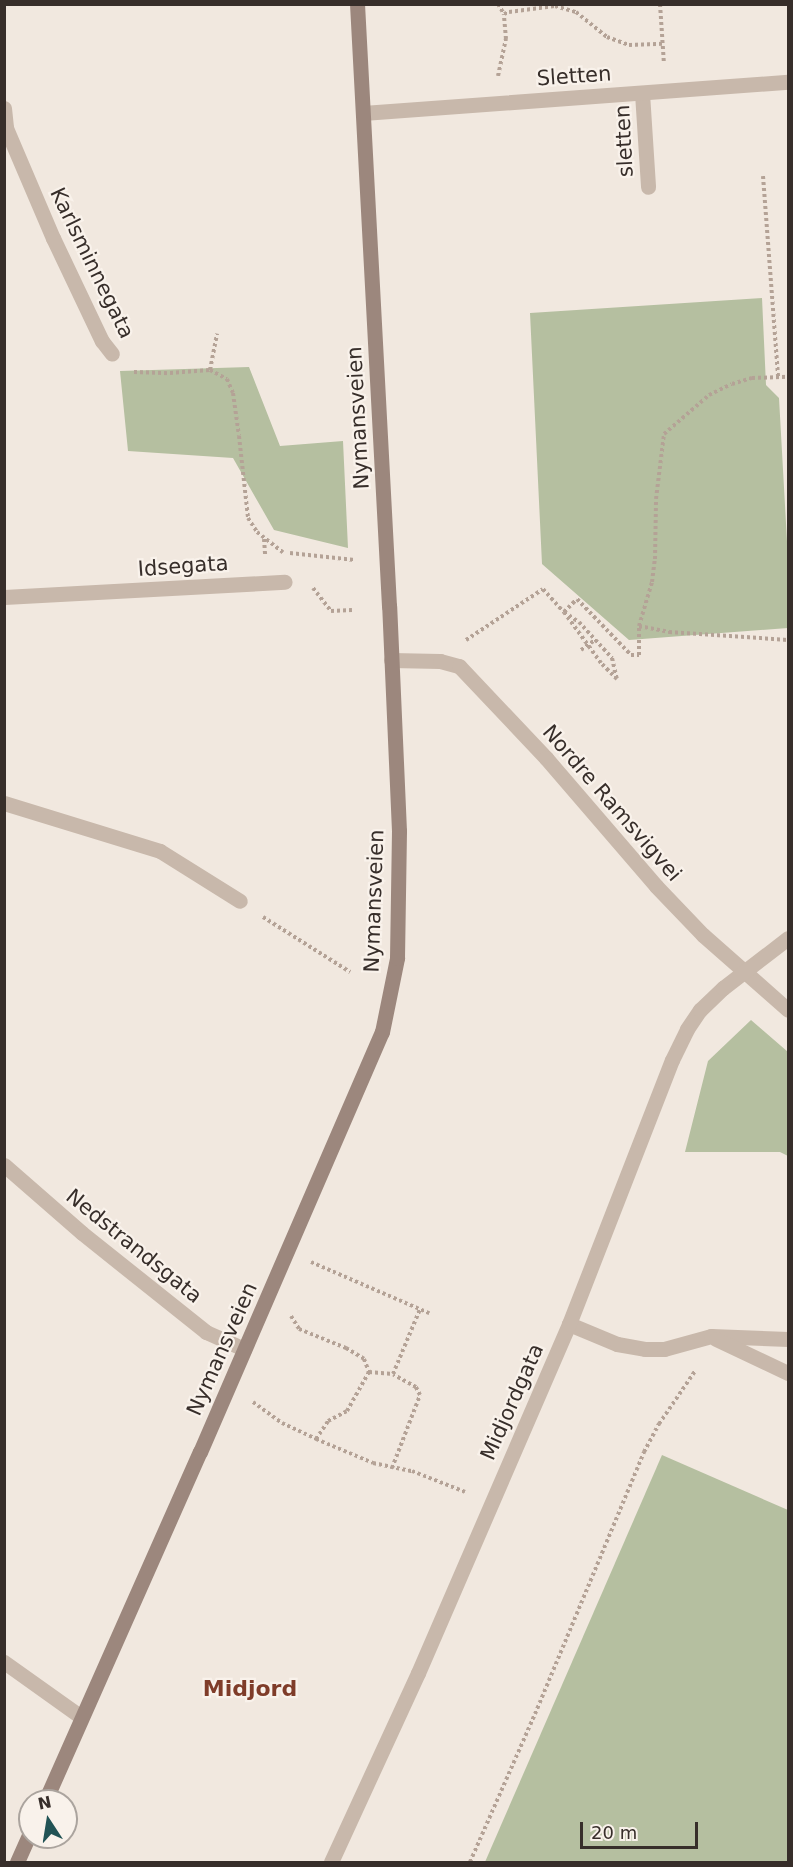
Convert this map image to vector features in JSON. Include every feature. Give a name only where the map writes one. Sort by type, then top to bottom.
[{"type":"street","name":"Nymansveien","points":[[50,1789],[200,1452],[382,1032],[397,958],[399,831],[357,4]]},
{"type":"street","name":"Sletten","points":[[363,113],[789,82]]},
{"type":"street","name":"sletten","points":[[642,93],[648,187]]},
{"type":"street","name":"Karlsminnegata","points":[[4,108],[5,128],[70,275],[102,341],[112,354]]},
{"type":"street","name":"Idsegata","points":[[4,597],[285,582]]},
{"type":"street","name":"Nordre Ramsvigvei","points":[[391,660],[441,661],[459,666],[546,758],[656,886],[703,935],[789,1010]]},
{"type":"street","points":[[4,803],[160,852],[240,901]]},
{"type":"street","name":"Midjordgata","points":[[331,1863],[418,1672],[569,1324],[687,1029],[700,1010],[744,970],[789,938]]},
{"type":"street","name":"Nedstrandsgata","points":[[4,1165],[82,1233],[206,1332],[244,1349]]},
{"type":"street","points":[[569,1324],[617,1344],[645,1349],[664,1349],[711,1336],[789,1339]]},
{"type":"street","points":[[711,1336],[789,1373]]},
{"type":"street","points":[[4,1662],[81,1717]]},
{"type":"street","points":[[17,1863],[23,1849]]},
{"type":"path","points":[[498,4],[504,14],[506,39],[498,79]]},
{"type":"path","points":[[660,4],[664,69]]},
{"type":"path","points":[[504,14],[555,6],[576,12],[607,37],[629,45],[663,44]]},
{"type":"path","points":[[763,176],[778,377]]},
{"type":"path","points":[[217,334],[210,370],[227,379],[233,393],[246,511],[250,523],[280,551],[355,560]]},
{"type":"path","name":"Karlsminnegata","points":[[112,354],[131,371],[170,373],[210,370]]},
{"type":"path","points":[[564,612],[578,599],[631,655],[639,655],[639,626],[652,582],[656,499],[664,434],[709,395],[732,384],[752,378],[789,377]]},
{"type":"path","points":[[264,538],[265,557]]},
{"type":"path","points":[[285,582],[310,584],[331,611],[351,610]]},
{"type":"path","points":[[464,642],[543,589],[564,612],[601,663],[617,679],[612,658],[579,621],[564,612]]},
{"type":"path","points":[[639,626],[669,632],[789,640]]},
{"type":"path","points":[[581,650],[595,640]]},
{"type":"path","points":[[240,901],[350,972]]},
{"type":"path","points":[[310,1262],[429,1313]]},
{"type":"path","points":[[393,1374],[420,1309]]},
{"type":"path","points":[[290,1313],[296,1328],[346,1348],[364,1359],[369,1372]]},
{"type":"path","points":[[470,1863],[644,1452],[664,1416],[691,1380],[711,1336]]},
{"type":"path","points":[[369,1372],[393,1374],[416,1387],[420,1395],[392,1468]]},
{"type":"path","points":[[316,1439],[328,1421],[347,1411],[369,1372]]},
{"type":"path","points":[[251,1399],[282,1423],[373,1464],[431,1478],[491,1502]]},
{"type":"green space","points":[[762,298],[766,385],[779,398],[788,559],[788,628],[629,640],[542,564],[530,313]]},
{"type":"green space","points":[[249,367],[280,446],[343,441],[348,548],[274,530],[233,458],[128,451],[120,371]]},
{"type":"green space","points":[[751,1020],[788,1052],[788,1156],[780,1152],[685,1152],[708,1061]]},
{"type":"green space","points":[[662,1455],[788,1510],[788,1862],[485,1862]]},
{"type":"district","name":"Midjord","points":[[250,1689]]}]
